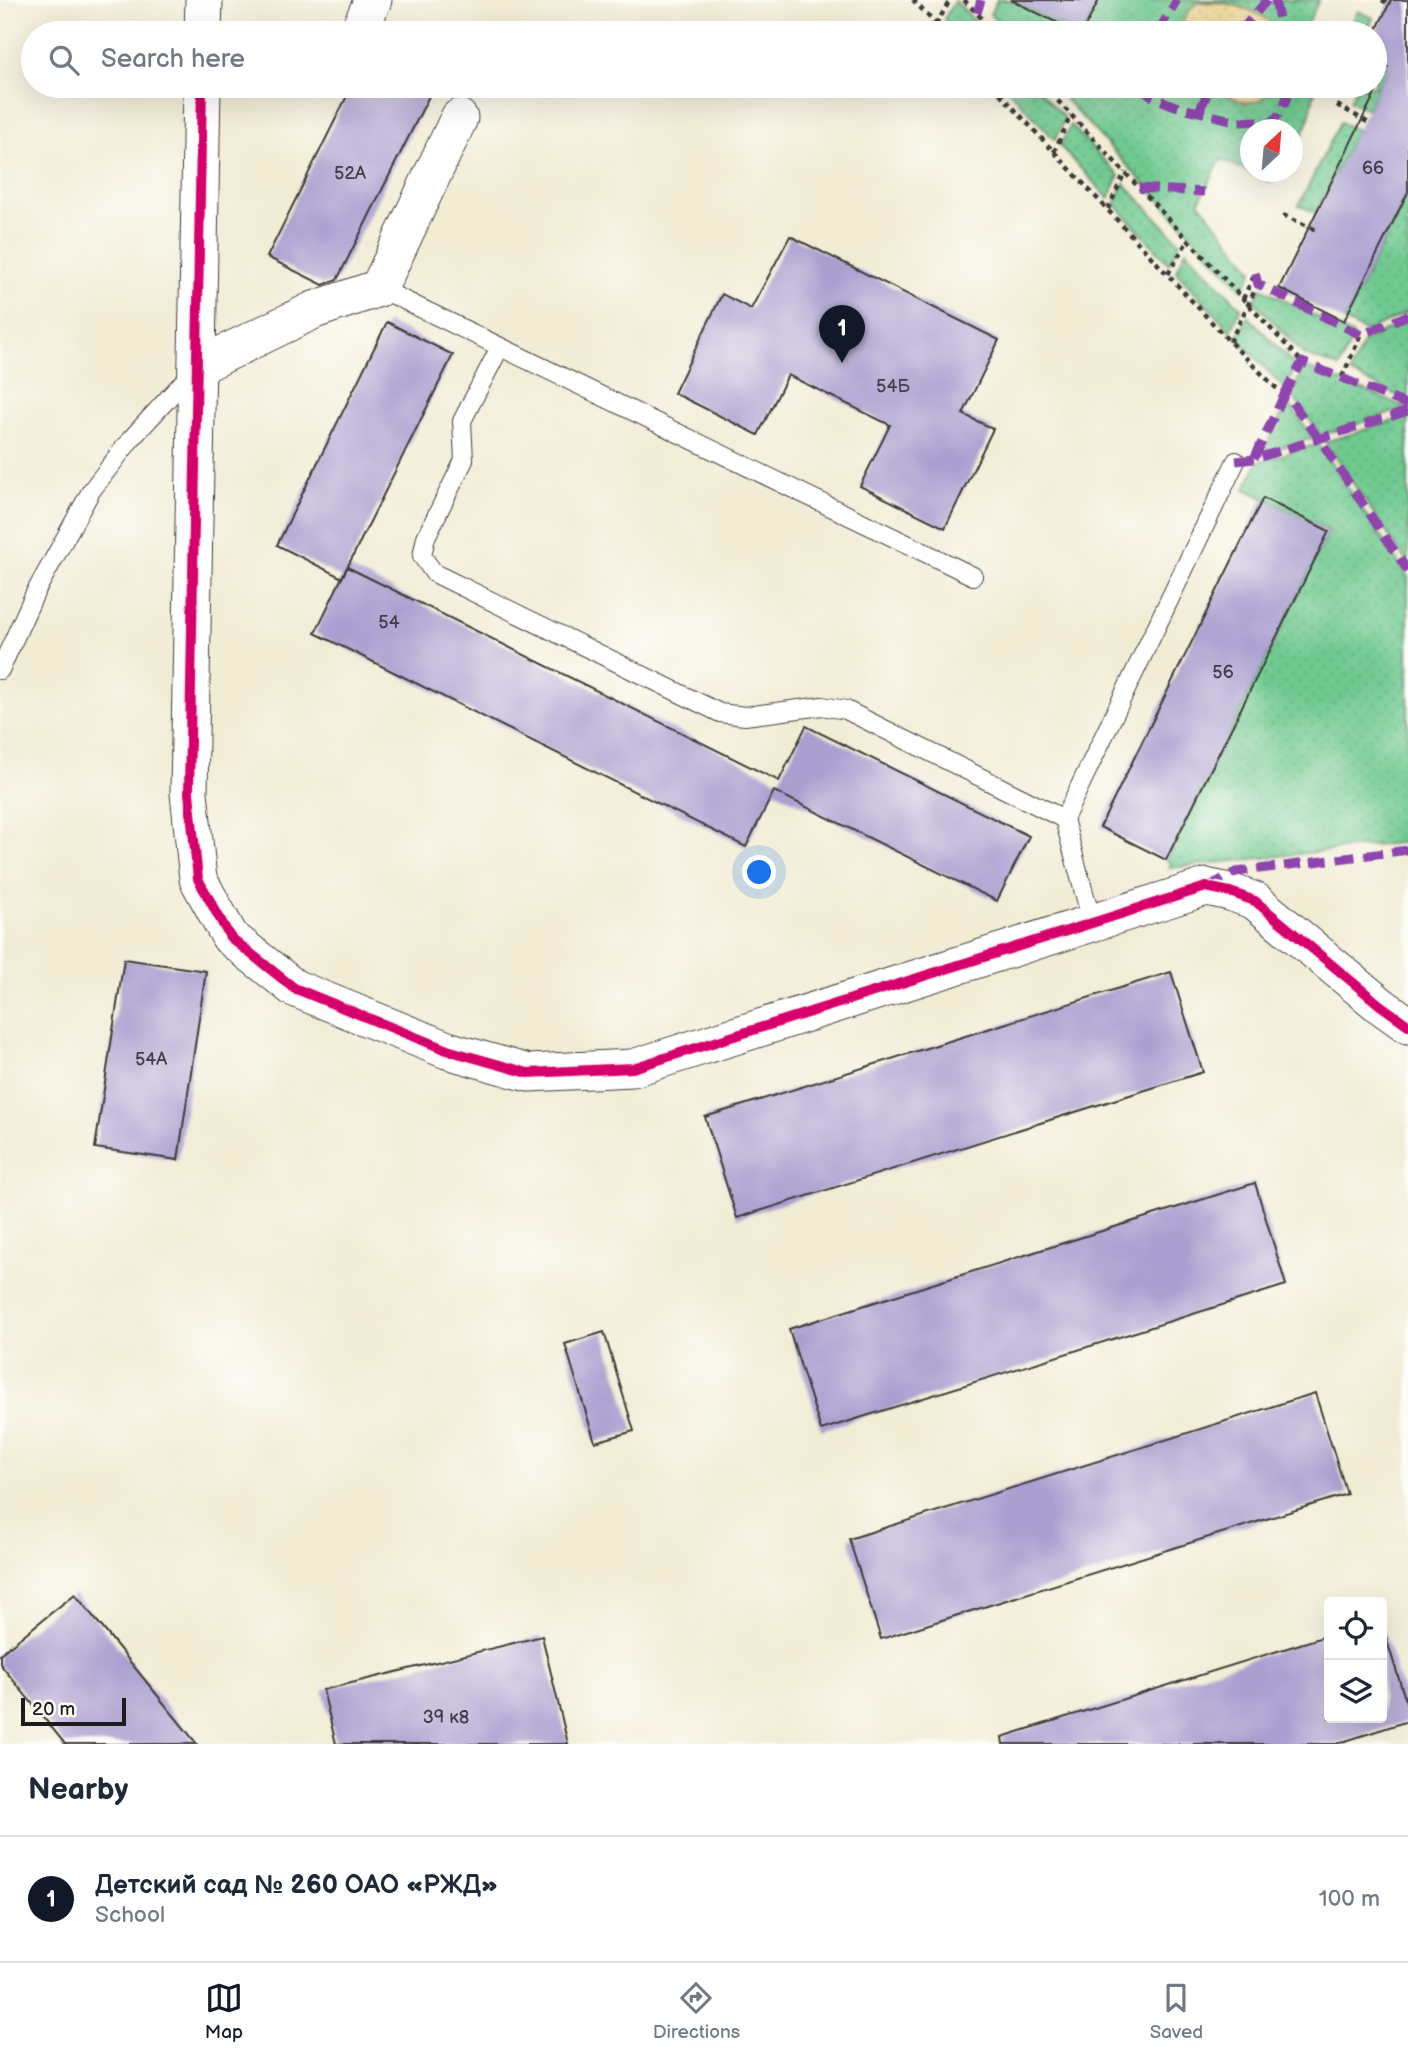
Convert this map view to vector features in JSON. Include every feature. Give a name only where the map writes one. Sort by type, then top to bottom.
[{"type":"street","points":[[203,21],[204,0]]},
{"type":"street","points":[[363,21],[373,0]]},
{"type":"street","points":[[202,98],[189,793],[198,879],[230,937],[295,988],[447,1050],[528,1073],[633,1068],[1206,887],[1255,901],[1408,1025]]},
{"type":"street","points":[[197,366],[314,310],[379,288],[459,118]]},
{"type":"lane","points":[[379,288],[973,576]]},
{"type":"lane","points":[[500,347],[463,421],[464,460],[426,537],[422,556],[434,573],[720,713],[745,716],[822,706],[846,710],[1063,819]]},
{"type":"lane","points":[[0,670],[35,593],[91,491],[131,439],[197,366]]},
{"type":"lane","points":[[1092,922],[1063,819],[1236,461]]},
{"type":"path","points":[[913,0],[932,21]]},
{"type":"path","points":[[938,21],[950,0]]},
{"type":"path","points":[[964,0],[984,21]]},
{"type":"path","points":[[1382,0],[1389,4]]},
{"type":"path","points":[[1006,98],[1230,342],[1275,387],[1285,393]]},
{"type":"path","points":[[1055,98],[1302,362]]},
{"type":"path","points":[[1337,105],[1369,123]]},
{"type":"path","points":[[1054,152],[1071,115]]},
{"type":"path","points":[[1108,209],[1125,173]]},
{"type":"path","points":[[1283,215],[1316,230]]},
{"type":"path","points":[[1168,274],[1188,240]]},
{"type":"path","points":[[1243,299],[1255,273]]},
{"type":"path","points":[[1230,342],[1258,284]]},
{"type":"path","points":[[1342,377],[1362,335]]},
{"type":"green space","points":[[955,0],[975,21],[946,21],[944,19]]},
{"type":"green space","points":[[997,0],[1012,0],[1054,21],[996,21],[990,14]]},
{"type":"green space","points":[[1099,0],[1262,0],[1267,4],[1276,0],[1319,0],[1309,21],[1088,21]]},
{"type":"green space","points":[[1358,11],[1373,18],[1372,21],[1353,21]]},
{"type":"green space","points":[[1016,98],[1046,98],[1065,118],[1055,140]]},
{"type":"green space","points":[[1064,98],[1313,98],[1303,133],[1303,119],[1240,119],[1240,168],[1221,159],[1199,202],[1253,270],[1243,290]]},
{"type":"green space","points":[[1351,98],[1372,98],[1367,109],[1350,101]]},
{"type":"green space","points":[[1340,122],[1357,130],[1316,213],[1299,205]]},
{"type":"green space","points":[[1071,125],[1119,176],[1109,199],[1060,146]]},
{"type":"green space","points":[[1124,183],[1180,243],[1169,264],[1115,204]]},
{"type":"green space","points":[[1408,192],[1408,312],[1366,332],[1344,321]]},
{"type":"green space","points":[[1186,250],[1241,308],[1231,331],[1176,272]]},
{"type":"green space","points":[[1261,288],[1354,336],[1339,367],[1304,355],[1254,301]]},
{"type":"green space","points":[[1248,316],[1296,367],[1285,389],[1237,338]]},
{"type":"green space","points":[[1408,320],[1408,401],[1350,373],[1364,341]]},
{"type":"green space","points":[[1305,367],[1408,408],[1321,435],[1291,394]]},
{"type":"green space","points":[[1288,402],[1313,438],[1263,453]]},
{"type":"green space","points":[[1408,416],[1408,564],[1325,442]]},
{"type":"green space","points":[[1318,444],[1408,577],[1408,842],[1169,868],[1171,863],[1166,860],[1329,531],[1245,489],[1258,462]]},
{"type":"sand","points":[[1199,2],[1227,4],[1252,11],[1269,21],[1184,21],[1191,8]]},
{"type":"sand","points":[[1233,98],[1262,98],[1259,101],[1246,103]]},
{"type":"building","points":[[1011,0],[1099,0],[1088,21],[1054,21]]},
{"type":"building","points":[[1391,0],[1408,0],[1408,192],[1344,321],[1279,288],[1373,98],[1387,98],[1387,21],[1381,21]]},
{"type":"building","points":[[346,98],[428,98],[337,280],[323,285],[267,257]]},
{"type":"building","points":[[790,236],[999,340],[963,414],[993,429],[945,528],[860,486],[890,425],[788,375],[758,435],[674,393],[722,294],[751,309]]},
{"type":"building","points":[[387,322],[453,355],[342,578],[277,545]]},
{"type":"building","points":[[1263,498],[1329,531],[1166,860],[1100,827]]},
{"type":"building","points":[[347,567],[779,781],[806,726],[1029,836],[997,901],[774,791],[746,847],[315,633]]},
{"type":"building","points":[[124,959],[206,971],[178,1160],[95,1148]]},
{"type":"building","points":[[1171,972],[1203,1072],[737,1218],[705,1117]]},
{"type":"building","points":[[1255,1183],[1286,1285],[821,1430],[789,1329]]},
{"type":"building","points":[[604,1332],[634,1431],[595,1442],[565,1344]]},
{"type":"building","points":[[1315,1393],[1347,1494],[881,1639],[849,1539]]},
{"type":"building","points":[[75,1594],[197,1744],[65,1744],[0,1664],[0,1654]]},
{"type":"building","points":[[542,1636],[568,1744],[336,1744],[323,1690]]},
{"type":"building","points":[[1324,1637],[1324,1723],[1387,1723],[1387,1641],[1408,1708],[1408,1721],[1336,1744],[1003,1744],[1002,1737]]},
{"type":"marked path","points":[[977,13],[981,0]]},
{"type":"marked path","points":[[1164,21],[1177,0]]},
{"type":"marked path","points":[[1249,21],[1267,0]]},
{"type":"marked path","points":[[1275,0],[1279,21]]},
{"type":"marked path","points":[[1155,98],[1175,106],[1239,122],[1256,121],[1267,125],[1276,118],[1287,98]]},
{"type":"marked path","points":[[1199,111],[1205,98]]},
{"type":"marked path","points":[[1139,188],[1204,192]]},
{"type":"marked path","points":[[1255,273],[1258,284],[1361,335],[1408,315]]},
{"type":"marked path","points":[[1408,405],[1302,362],[1285,393],[1408,571]]},
{"type":"marked path","points":[[1285,393],[1254,459],[1408,411]]},
{"type":"marked path","points":[[1236,461],[1254,459]]},
{"type":"marked path","points":[[1207,887],[1236,872],[1408,850]]},
{"type":"cycle path","points":[[202,98],[189,793],[198,879],[230,937],[294,988],[447,1050],[528,1073],[633,1068],[1206,887],[1255,901],[1408,1025]]},
{"type":"place","name":"Детский сад № 260 ОАО «РЖД»","points":[[842,363]]}]
